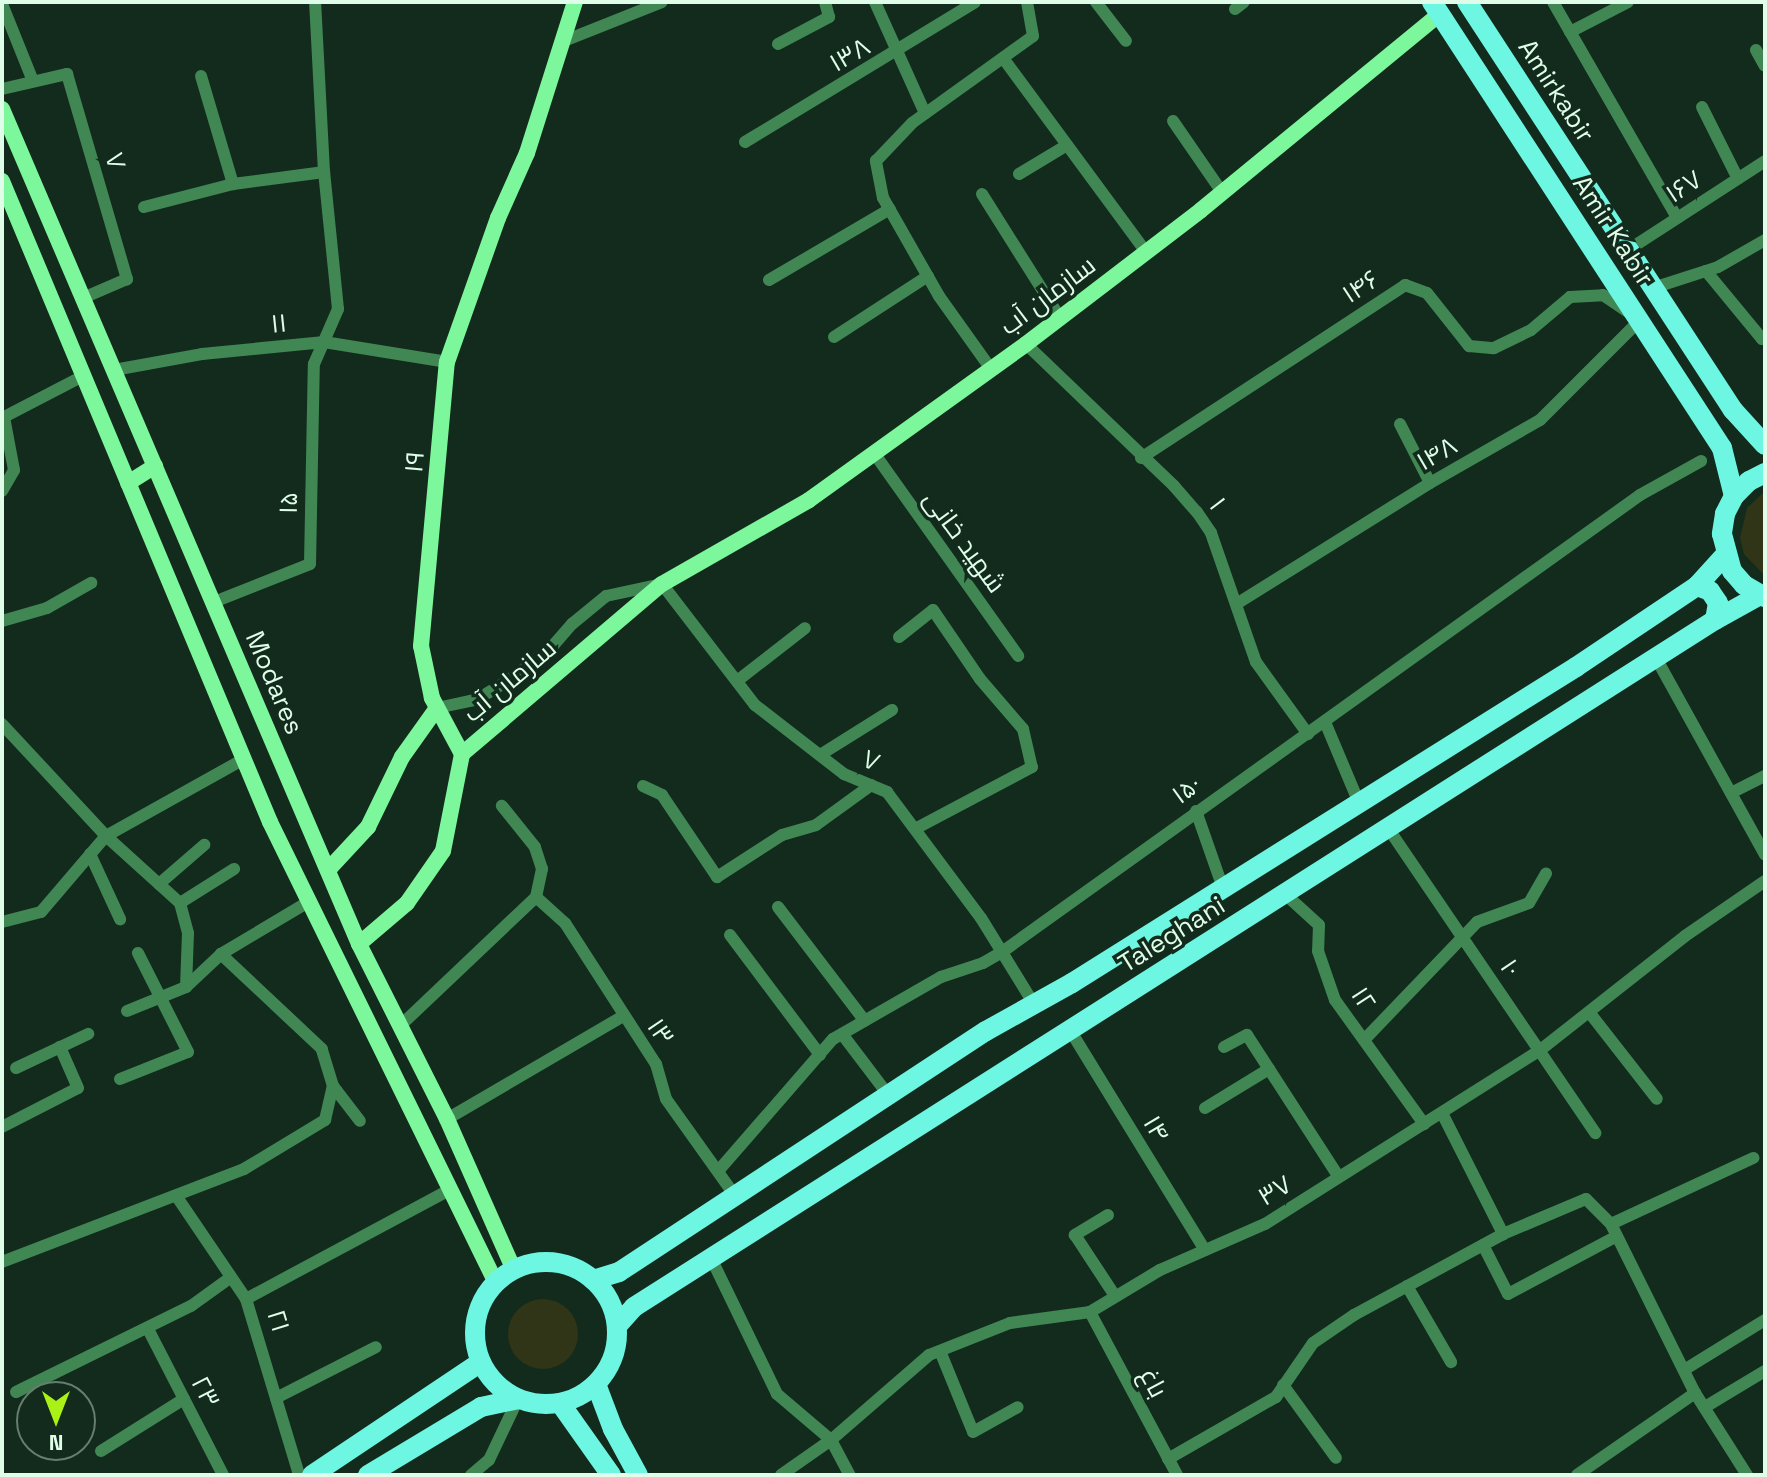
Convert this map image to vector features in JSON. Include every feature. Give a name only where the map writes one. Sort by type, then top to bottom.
[{"type":"main road","name":"۱۹","points":[[462,754],[432,698],[421,646],[447,362],[498,218],[527,153],[575,2]]},
{"type":"main road","name":"Amirkabir","points":[[1467,2],[1653,288],[1749,429],[1765,445]]},
{"type":"main road","name":"سازمان آب","points":[[462,754],[662,584],[809,500],[1060,318],[1222,192],[1436,8]]},
{"type":"main road","name":"Amir Kabir","points":[[1436,8],[1722,448],[1734,496]]},
{"type":"main road","name":"Modares","points":[[2,109],[359,944],[447,1119],[514,1270]]},
{"type":"main road","points":[[2,181],[244,759],[496,1283]]},
{"type":"main road","points":[[1722,448],[1749,429]]},
{"type":"main road","points":[[128,483],[155,466]]},
{"type":"main road","points":[[1762,596],[1738,578],[1725,555],[1722,534],[1725,514],[1734,496],[1749,481],[1765,473]]},
{"type":"main road","name":"Taleghani","points":[[593,1280],[619,1272],[986,1031],[1223,888],[1576,667],[1697,586],[1725,555]]},
{"type":"main road","points":[[1697,586],[1710,591],[1718,603],[1715,620]]},
{"type":"main road","name":"Taleghani","points":[[617,1326],[634,1307],[1715,620],[1762,596]]},
{"type":"main road","points":[[328,870],[368,827],[402,757],[437,708]]},
{"type":"main road","points":[[359,944],[407,903],[443,851],[462,754]]},
{"type":"main road","points":[[534,1263],[555,1263],[575,1268],[593,1280],[613,1309],[617,1326],[616,1348],[609,1368],[596,1384],[579,1396],[560,1403],[539,1404],[518,1399],[490,1378],[475,1343],[475,1322],[482,1302],[496,1283],[514,1270],[534,1263]]},
{"type":"main road","points":[[312,1475],[481,1362]]},
{"type":"main road","points":[[461,1375],[481,1407]]},
{"type":"main road","points":[[596,1384],[613,1429],[638,1475]]},
{"type":"main road","points":[[368,1475],[481,1407],[518,1399]]},
{"type":"main road","points":[[560,1403],[611,1475]]},
{"type":"street","points":[[315,2],[324,172],[338,309],[324,342]]},
{"type":"street","points":[[564,41],[662,2]]},
{"type":"street","points":[[778,44],[829,17],[825,2]]},
{"type":"street","points":[[875,2],[925,113]]},
{"type":"street","name":"۱۳۸","points":[[745,142],[898,52],[975,2]]},
{"type":"street","points":[[991,369],[928,276],[883,198],[876,161],[925,113],[1033,36],[1027,2]]},
{"type":"street","points":[[1096,2],[1126,41]]},
{"type":"street","points":[[1553,2],[1677,218]]},
{"type":"street","points":[[1570,32],[1628,2]]},
{"type":"street","points":[[2,4],[33,81]]},
{"type":"street","points":[[1756,50],[1765,66]]},
{"type":"street","points":[[1003,58],[1146,252]]},
{"type":"street","name":"۷","points":[[2,89],[67,74],[127,279],[83,298]]},
{"type":"street","points":[[201,76],[233,184]]},
{"type":"street","points":[[1702,107],[1738,179]]},
{"type":"street","points":[[1173,121],[1222,192]]},
{"type":"street","points":[[1019,174],[1067,145]]},
{"type":"street","name":"۱۶۷","points":[[1628,250],[1765,161]]},
{"type":"street","points":[[144,207],[233,184],[324,172]]},
{"type":"street","points":[[982,194],[1060,318]]},
{"type":"street","points":[[769,280],[890,209]]},
{"type":"street","points":[[1653,288],[1706,271],[1765,240]]},
{"type":"street","points":[[1706,271],[1762,339],[1765,337]]},
{"type":"street","points":[[834,337],[928,276]]},
{"type":"street","name":"۱۴۶","points":[[1141,458],[1405,285],[1427,293],[1469,346],[1494,348],[1531,330],[1570,297],[1603,295],[1640,320]]},
{"type":"street","name":"۱۴۸","points":[[1238,603],[1430,483],[1540,420],[1640,320]]},
{"type":"street","name":"۱۱","points":[[114,370],[202,354],[324,342],[447,362]]},
{"type":"street","name":"۱۵","points":[[214,602],[310,564],[314,364],[324,342]]},
{"type":"street","name":"۱","points":[[1026,344],[1141,458],[1174,486],[1211,533],[1238,603],[1256,662],[1308,734]]},
{"type":"street","points":[[2,491],[14,470],[4,417],[83,376]]},
{"type":"street","points":[[1400,424],[1430,483]]},
{"type":"street","name":"شهید خانی","points":[[874,453],[1018,656]]},
{"type":"street","name":"۱۵۰","points":[[719,1170],[842,1034],[941,977],[983,963],[1002,952],[1640,495],[1701,461]]},
{"type":"street","points":[[2,621],[47,608],[91,583]]},
{"type":"street","name":"۷","points":[[662,584],[755,705],[844,774],[887,792],[981,918],[1034,1004]]},
{"type":"street","name":"سازمان آب","points":[[437,708],[476,700],[509,680],[551,648],[572,624],[606,596],[662,584]]},
{"type":"street","points":[[899,637],[933,610],[980,679],[1023,729],[1032,767],[915,829]]},
{"type":"street","points":[[737,681],[805,628]]},
{"type":"street","points":[[1656,658],[1765,855]]},
{"type":"street","points":[[820,755],[892,710]]},
{"type":"street","points":[[1325,722],[1359,803]]},
{"type":"street","points":[[2,724],[106,836],[180,903],[188,933],[186,987]]},
{"type":"street","points":[[2,922],[41,912],[106,836],[244,759]]},
{"type":"street","points":[[1731,793],[1765,776]]},
{"type":"street","points":[[643,786],[662,795],[717,877],[782,835],[816,825],[871,785]]},
{"type":"street","points":[[400,1026],[536,897],[542,869],[535,847],[502,806]]},
{"type":"street","points":[[1196,811],[1223,888]]},
{"type":"street","name":"۱۰","points":[[1388,828],[1595,1133]]},
{"type":"street","points":[[159,884],[204,845]]},
{"type":"street","points":[[90,854],[120,919]]},
{"type":"street","points":[[180,903],[234,869]]},
{"type":"street","points":[[1364,1040],[1477,922],[1529,903],[1546,874]]},
{"type":"street","name":"۳۷","points":[[781,1475],[831,1440],[929,1355],[1010,1323],[1090,1312],[1160,1270],[1265,1224],[1539,1051],[1685,936],[1765,881]]},
{"type":"street","name":"۱۲","points":[[1285,894],[1319,925],[1318,951],[1335,1000],[1424,1124]]},
{"type":"street","name":"۱۳","points":[[536,897],[565,923],[656,1064],[666,1099],[736,1197]]},
{"type":"street","points":[[127,1011],[186,987],[221,954],[310,901]]},
{"type":"street","points":[[778,907],[865,1021]]},
{"type":"street","points":[[730,935],[820,1055]]},
{"type":"street","points":[[120,1079],[188,1052],[138,953]]},
{"type":"street","points":[[221,954],[322,1049],[333,1086],[360,1121]]},
{"type":"street","points":[[1589,1012],[1657,1099]]},
{"type":"street","points":[[447,1119],[623,1016]]},
{"type":"street","name":"۱۴","points":[[1070,1030],[1205,1250]]},
{"type":"street","points":[[16,1068],[88,1034]]},
{"type":"street","points":[[842,1034],[889,1096]]},
{"type":"street","points":[[1224,1047],[1247,1035],[1339,1177]]},
{"type":"street","points":[[2,1127],[78,1088],[60,1047]]},
{"type":"street","points":[[1205,1108],[1269,1069]]},
{"type":"street","points":[[2,1262],[244,1169],[325,1120],[333,1086]]},
{"type":"street","points":[[1442,1113],[1503,1234]]},
{"type":"street","points":[[1483,1245],[1508,1294],[1614,1230],[1753,1158]]},
{"type":"street","points":[[246,1299],[451,1189]]},
{"type":"street","name":"۲۱","points":[[177,1197],[246,1299],[299,1475]]},
{"type":"street","points":[[1168,1459],[1276,1397],[1313,1343],[1354,1315],[1503,1234],[1586,1199],[1614,1230],[1695,1393],[1747,1475]]},
{"type":"street","points":[[1108,1215],[1075,1235],[1115,1296]]},
{"type":"street","points":[[711,1258],[777,1394],[831,1440],[850,1475]]},
{"type":"street","points":[[39,1381],[191,1306],[231,1277]]},
{"type":"street","points":[[1407,1286],[1451,1362]]},
{"type":"street","name":"باغ","points":[[1090,1312],[1177,1475]]},
{"type":"street","points":[[1684,1370],[1765,1320]]},
{"type":"street","name":"۲۳","points":[[148,1329],[223,1475]]},
{"type":"street","points":[[276,1398],[376,1347]]},
{"type":"street","points":[[940,1351],[973,1432],[1018,1407]]},
{"type":"street","points":[[1705,1407],[1765,1371]]},
{"type":"street","points":[[1283,1385],[1336,1458]]},
{"type":"street","points":[[1577,1475],[1695,1393]]},
{"type":"street","points":[[101,1451],[184,1399]]},
{"type":"street","points":[[471,1475],[489,1460],[518,1399]]},
{"type":"green space","points":[[1765,491],[1765,576],[1744,554],[1740,538],[1747,508]]},
{"type":"green space","points":[[543,1299],[568,1309],[578,1334],[568,1359],[543,1369],[518,1359],[508,1334],[518,1309]]}]
